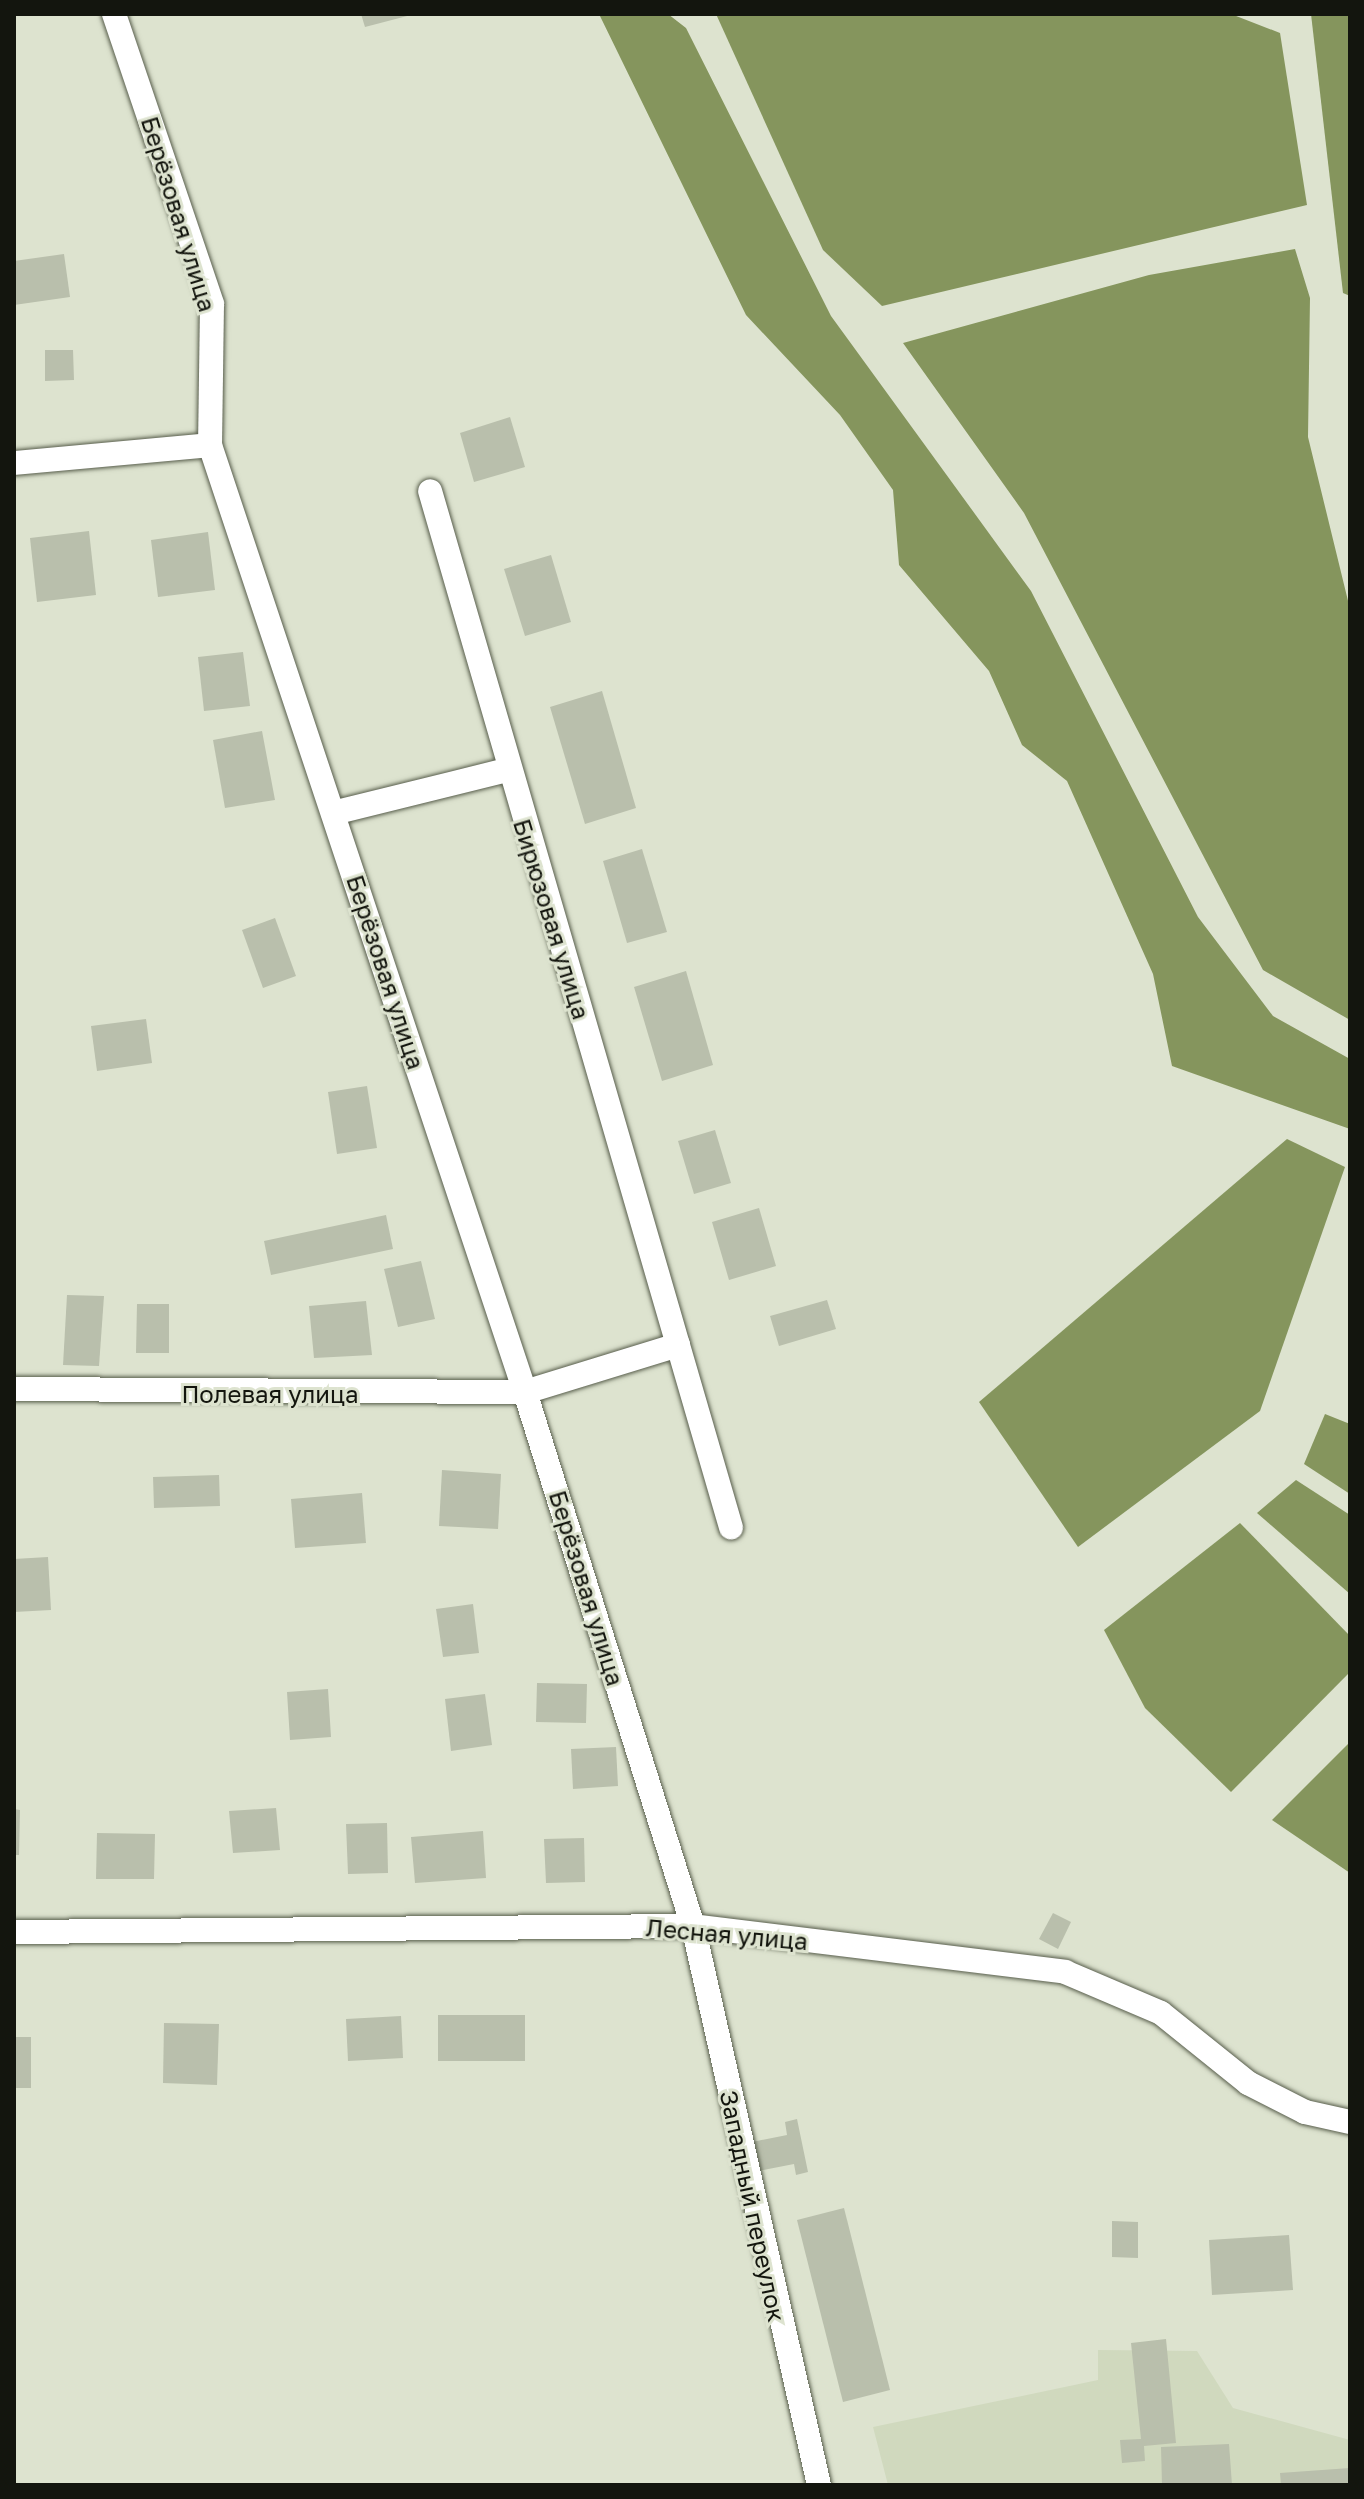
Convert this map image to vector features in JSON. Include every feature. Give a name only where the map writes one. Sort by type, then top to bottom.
[{"type":"street","name":"Берёзовая улица","points":[[114,14],[212,304],[210,445],[525,1392],[693,1926]]},
{"type":"street","points":[[14,463],[210,445]]},
{"type":"street","name":"Бирюзовая улица","points":[[430,491],[507,770],[731,1527]]},
{"type":"street","points":[[333,813],[507,770]]},
{"type":"street","points":[[525,1392],[678,1345]]},
{"type":"street","name":"Полевая улица","points":[[14,1389],[134,1395],[525,1392]]},
{"type":"street","name":"Лесная улица","points":[[14,1932],[693,1926],[1065,1972],[1161,2013],[1248,2083],[1305,2112],[1350,2122]]},
{"type":"street","name":"Западный переулок","points":[[693,1926],[819,2485]]},
{"type":"shaded area","points":[[599,14],[668,14],[686,28],[831,316],[1031,591],[1198,917],[1273,1016],[1350,1059],[1350,1129],[1172,1066],[1153,974],[1067,781],[1022,745],[989,671],[899,565],[893,490],[840,415],[746,315]]},
{"type":"shaded area","points":[[716,14],[1231,14],[1280,33],[1307,205],[882,306],[823,250]]},
{"type":"shaded area","points":[[1311,14],[1350,14],[1350,296],[1343,293]]},
{"type":"shaded area","points":[[1295,249],[1310,298],[1308,437],[1350,609],[1350,1020],[1263,970],[1024,513],[903,343],[1149,275]]},
{"type":"shaded area","points":[[1287,1139],[1345,1167],[1260,1411],[1078,1547],[979,1402]]},
{"type":"shaded area","points":[[1325,1414],[1350,1424],[1350,1494],[1304,1464]]},
{"type":"shaded area","points":[[1296,1480],[1350,1515],[1350,1594],[1257,1513]]},
{"type":"shaded area","points":[[1240,1523],[1350,1636],[1350,1672],[1231,1792],[1145,1708],[1104,1630]]},
{"type":"shaded area","points":[[1350,1742],[1350,1873],[1272,1820]]},
{"type":"shaded area","points":[[1098,2350],[1197,2351],[1233,2408],[1350,2440],[1350,2485],[888,2485],[873,2427],[1098,2380]]},
{"type":"building","points":[[361,14],[411,14],[411,15],[365,27]]},
{"type":"building","points":[[64,254],[70,297],[14,305],[14,261]]},
{"type":"building","points":[[45,350],[73,350],[74,380],[45,381]]},
{"type":"building","points":[[510,417],[525,467],[474,482],[460,433]]},
{"type":"building","points":[[89,531],[96,595],[37,602],[30,538]]},
{"type":"building","points":[[208,532],[215,590],[158,597],[151,540]]},
{"type":"building","points":[[551,555],[571,622],[525,636],[504,569]]},
{"type":"building","points":[[243,652],[250,706],[204,711],[198,657]]},
{"type":"building","points":[[602,691],[636,808],[585,824],[550,707]]},
{"type":"building","points":[[262,731],[275,800],[225,808],[213,740]]},
{"type":"building","points":[[642,849],[667,932],[627,943],[603,861]]},
{"type":"building","points":[[275,918],[296,976],[263,988],[242,930]]},
{"type":"building","points":[[686,971],[713,1065],[662,1081],[634,987]]},
{"type":"building","points":[[146,1019],[152,1063],[97,1071],[91,1026]]},
{"type":"building","points":[[367,1086],[377,1148],[337,1154],[328,1092]]},
{"type":"building","points":[[715,1130],[731,1183],[694,1194],[678,1141]]},
{"type":"building","points":[[759,1208],[776,1266],[729,1280],[712,1222]]},
{"type":"building","points":[[386,1215],[393,1249],[271,1275],[264,1241]]},
{"type":"building","points":[[421,1261],[435,1319],[398,1327],[384,1269]]},
{"type":"building","points":[[67,1295],[104,1296],[99,1366],[63,1365]]},
{"type":"building","points":[[827,1300],[836,1329],[779,1346],[770,1316]]},
{"type":"building","points":[[366,1301],[372,1355],[314,1358],[309,1306]]},
{"type":"building","points":[[137,1304],[169,1304],[169,1353],[136,1353]]},
{"type":"building","points":[[442,1470],[501,1474],[498,1529],[439,1526]]},
{"type":"building","points":[[219,1475],[220,1506],[154,1508],[153,1477]]},
{"type":"building","points":[[362,1493],[366,1543],[295,1548],[291,1499]]},
{"type":"building","points":[[48,1557],[51,1610],[14,1612],[14,1559]]},
{"type":"building","points":[[473,1604],[479,1653],[443,1657],[436,1609]]},
{"type":"building","points":[[537,1683],[587,1684],[586,1723],[536,1722]]},
{"type":"building","points":[[328,1689],[331,1737],[290,1740],[287,1692]]},
{"type":"building","points":[[485,1694],[492,1745],[451,1751],[445,1699]]},
{"type":"building","points":[[616,1747],[618,1786],[573,1789],[571,1749]]},
{"type":"building","points":[[276,1808],[280,1850],[233,1853],[229,1811]]},
{"type":"building","points":[[14,1809],[20,1810],[19,1855],[14,1855]]},
{"type":"building","points":[[387,1823],[388,1873],[348,1874],[346,1824]]},
{"type":"building","points":[[483,1831],[486,1878],[415,1883],[411,1837]]},
{"type":"building","points":[[97,1833],[155,1834],[154,1879],[96,1879]]},
{"type":"building","points":[[584,1838],[585,1882],[546,1883],[544,1839]]},
{"type":"building","points":[[1053,1913],[1071,1922],[1058,1949],[1039,1939]]},
{"type":"building","points":[[438,2015],[525,2015],[525,2061],[438,2061]]},
{"type":"building","points":[[401,2016],[403,2058],[348,2061],[346,2019]]},
{"type":"building","points":[[164,2023],[219,2024],[217,2085],[163,2083]]},
{"type":"building","points":[[14,2037],[31,2037],[31,2088],[14,2088]]},
{"type":"building","points":[[797,2119],[808,2172],[796,2175],[794,2164],[758,2171],[752,2142],[787,2135],[785,2122]]},
{"type":"building","points":[[844,2208],[890,2390],[843,2402],[797,2220]]},
{"type":"building","points":[[1112,2221],[1138,2222],[1138,2258],[1112,2257]]},
{"type":"building","points":[[1289,2235],[1293,2290],[1212,2295],[1209,2240]]},
{"type":"building","points":[[1166,2339],[1176,2443],[1144,2446],[1145,2461],[1122,2463],[1120,2440],[1141,2439],[1131,2343]]},
{"type":"building","points":[[1229,2444],[1232,2485],[1162,2485],[1161,2447]]},
{"type":"building","points":[[1350,2468],[1350,2485],[1281,2485],[1280,2473]]}]
